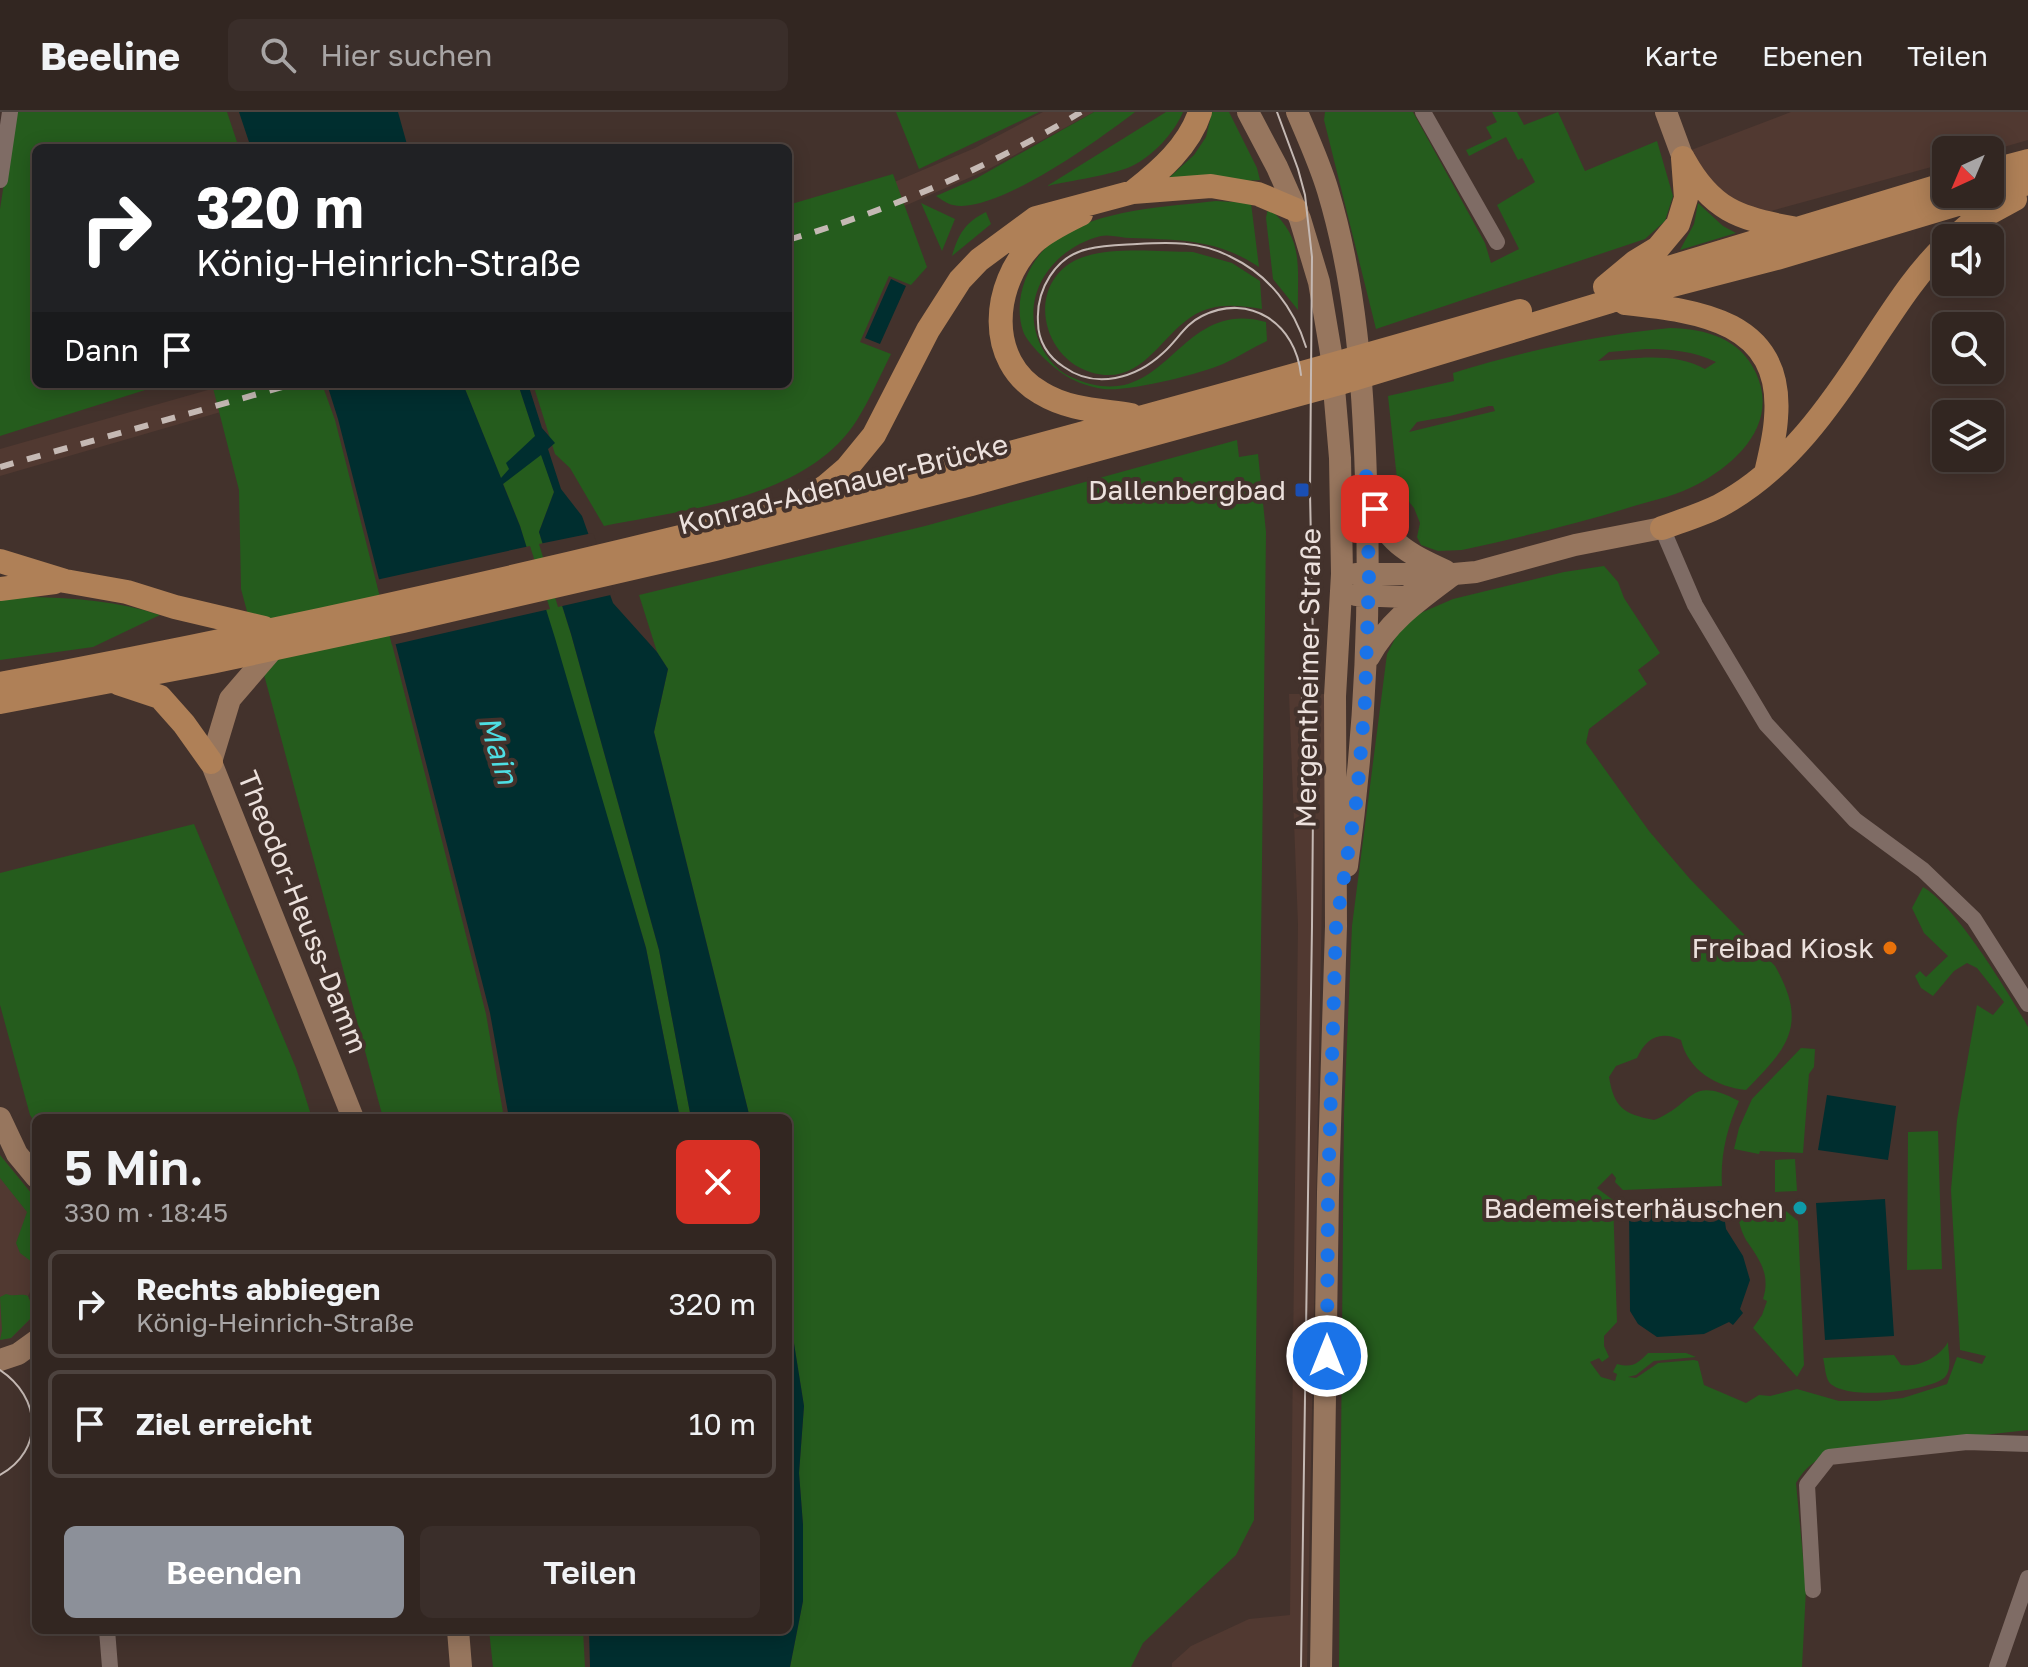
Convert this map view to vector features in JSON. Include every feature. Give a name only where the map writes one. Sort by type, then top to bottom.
[{"type":"main road","points":[[1133,192],[1161,171],[1177,152],[1200,112]]},
{"type":"main road","name":"Mergentheimer Straße","points":[[1248,112],[1296,210],[1319,282],[1331,353],[1340,458],[1342,584],[1335,696],[1336,926],[1328,1192],[1321,1667]]},
{"type":"main road","points":[[1666,112],[1694,178],[1731,213],[1747,220],[1798,230]]},
{"type":"main road","name":"Mergentheimer Straße","points":[[1302,116],[1328,191],[1348,281],[1358,338],[1366,470],[1369,585],[1367,662],[1357,797],[1336,926]]},
{"type":"main road","points":[[1608,294],[1635,262],[1658,248],[1678,224],[1686,198],[1683,158]]},
{"type":"main road","points":[[2004,167],[2028,161]]},
{"type":"main road","points":[[1608,294],[1777,258],[2028,183]]},
{"type":"main road","points":[[776,513],[826,486],[864,448],[897,394],[946,299],[979,260],[1036,218],[1133,192],[1211,186],[1258,194],[1296,210]]},
{"type":"main road","points":[[776,513],[1143,416],[1423,348],[1608,294],[1932,188]]},
{"type":"main road","points":[[1970,224],[2028,193]]},
{"type":"main road","points":[[1108,200],[1035,241],[1012,271],[1001,302],[1000,331],[1008,357],[1022,378],[1040,393],[1071,406],[1143,416]]},
{"type":"main road","points":[[1342,584],[1369,585],[1504,565],[1575,545],[1662,528],[1718,507],[1766,473],[1807,432],[1834,400],[1892,312],[1932,262]]},
{"type":"main road","points":[[1608,294],[1689,310],[1721,321],[1739,330],[1756,347],[1770,371],[1776,395],[1776,419],[1766,473]]},
{"type":"main road","name":"Konrad-Adenauer-Brücke","points":[[273,640],[607,574],[955,488],[1423,348]]},
{"type":"main road","points":[[1366,470],[1375,509],[1390,537],[1408,554],[1454,574]]},
{"type":"main road","name":"Konrad-Adenauer-Brücke","points":[[273,640],[776,513]]},
{"type":"main road","points":[[0,561],[65,581],[127,592],[273,640]]},
{"type":"main road","points":[[1367,662],[1380,637],[1395,620],[1454,574]]},
{"type":"main road","points":[[0,589],[65,581]]},
{"type":"main road","points":[[0,702],[112,681],[273,640]]},
{"type":"main road","points":[[0,684],[273,640]]},
{"type":"main road","name":"Theodor-Heuss-Damm","points":[[273,640],[230,699],[211,762],[351,1114]]},
{"type":"main road","points":[[112,681],[160,697],[211,762]]},
{"type":"main road","points":[[0,1118],[17,1154],[32,1172]]},
{"type":"main road","points":[[0,1360],[32,1347]]},
{"type":"main road","points":[[458,1634],[461,1667]]},
{"type":"street","points":[[0,180],[10,112]]},
{"type":"street","points":[[1423,112],[1497,242]]},
{"type":"street","points":[[1662,528],[1695,605],[1766,724],[1855,820],[1923,870],[1974,919],[2028,1004]]},
{"type":"street","points":[[1813,1590],[1807,1485],[1829,1457],[1967,1442],[2028,1444]]},
{"type":"street","points":[[1997,1667],[2028,1578]]},
{"type":"street","points":[[107,1634],[110,1667]]},
{"type":"shaded area","points":[[1043,112],[1094,112],[987,170],[877,218],[866,194],[975,148]]},
{"type":"shaded area","points":[[1791,112],[2028,112],[2028,140],[2004,147],[2004,136],[1932,136],[1932,167],[1771,211],[1749,210],[1706,179],[1686,152]]},
{"type":"shaded area","points":[[215,388],[303,388],[0,476],[0,449]]},
{"type":"shaded area","points":[[1289,694],[1326,694],[1307,1667],[1172,1667],[1172,1663],[1191,1646],[1249,1619],[1290,1615],[1298,924]]},
{"type":"shaded area","points":[[0,1155],[32,1194],[32,1288],[28,1296],[32,1317],[11,1338],[0,1340]]},
{"type":"green space","points":[[15,112],[227,112],[238,144],[32,144],[32,388],[151,388],[0,436],[0,209]]},
{"type":"green space","points":[[896,112],[1039,112],[919,169]]},
{"type":"green space","points":[[1094,112],[1135,112],[1047,172],[995,198],[972,205],[953,205],[936,196],[977,178]]},
{"type":"green space","points":[[1166,112],[1183,112],[1162,143],[1140,162],[1114,172],[1047,186]]},
{"type":"green space","points":[[1212,112],[1229,112],[1260,180],[1160,186],[1194,155],[1206,137]]},
{"type":"green space","points":[[1325,112],[1413,112],[1485,243],[1491,263],[1519,249],[1497,205],[1535,182],[1506,137],[1469,156],[1466,150],[1492,138],[1486,127],[1497,122],[1492,112],[1517,112],[1524,125],[1558,112],[1585,171],[1657,141],[1673,196],[1665,221],[1645,239],[1376,329],[1324,120]]},
{"type":"green space","points":[[893,174],[927,267],[911,285],[889,276],[860,342],[891,354],[857,420],[835,447],[808,468],[777,484],[707,506],[604,526],[570,468],[555,454],[534,388],[792,388],[792,204]]},
{"type":"green space","points":[[1216,201],[1251,203],[1259,267],[1228,251],[1198,243],[1101,236],[1070,250],[1046,273],[1034,303],[1037,336],[1046,354],[1060,370],[1071,377],[1103,386],[1130,383],[1151,372],[1211,326],[1235,319],[1266,322],[1267,341],[1212,368],[1164,381],[1115,389],[1094,387],[1067,376],[1044,358],[1029,342],[1020,318],[1021,292],[1038,257],[1056,239],[1073,229],[1112,215]]},
{"type":"green space","points":[[921,203],[955,219],[942,251]]},
{"type":"green space","points":[[1698,203],[1723,226],[1736,233],[1680,250],[1694,224]]},
{"type":"green space","points":[[1268,208],[1280,219],[1293,242],[1298,267],[1298,310],[1273,279],[1266,218]]},
{"type":"green space","points":[[986,212],[991,224],[952,256],[963,230]]},
{"type":"green space","points":[[1104,252],[1193,252],[1232,263],[1260,281],[1262,309],[1226,306],[1199,312],[1147,358],[1122,373],[1107,375],[1090,372],[1073,364],[1060,351],[1051,336],[1046,318],[1046,301],[1051,285],[1062,270],[1078,259]]},
{"type":"green space","points":[[1670,328],[1709,333],[1741,351],[1756,373],[1762,391],[1762,408],[1751,439],[1740,452],[1713,475],[1690,488],[1613,513],[1462,550],[1438,551],[1421,545],[1417,537],[1420,523],[1414,508],[1398,488],[1388,396],[1454,381],[1453,373],[1506,358]],"holes":[[[1646,349],[1682,351],[1716,362],[1705,369],[1693,363],[1666,358],[1598,361],[1609,352]],[[1493,406],[1495,411],[1409,432],[1417,422]]]},
{"type":"green space","points":[[213,388],[323,388],[335,420],[486,1014],[503,1114],[382,1114],[241,589],[239,490]]},
{"type":"green space","points":[[465,388],[519,388],[554,492],[539,532],[571,634],[659,950],[690,1114],[679,1114],[646,948],[520,526]]},
{"type":"green space","points":[[1237,440],[1239,457],[1258,454],[1266,532],[1254,1520],[1236,1555],[1143,1643],[1131,1667],[790,1667],[803,1601],[799,1473],[804,1406],[792,1331],[792,1114],[749,1114],[654,732],[668,669],[657,652],[639,595],[925,526]]},
{"type":"green space","points":[[1604,566],[1618,582],[1624,598],[1660,653],[1638,670],[1647,684],[1589,729],[1586,743],[1649,831],[1690,879],[1775,966],[1785,986],[1792,1019],[1783,1047],[1746,1090],[1724,1085],[1705,1075],[1690,1060],[1681,1040],[1667,1036],[1649,1041],[1637,1058],[1616,1066],[1609,1077],[1614,1096],[1622,1108],[1654,1120],[1701,1091],[1722,1093],[1739,1101],[1725,1142],[1722,1186],[1623,1190],[1612,1173],[1597,1188],[1613,1200],[1617,1322],[1604,1336],[1609,1357],[1602,1362],[1599,1358],[1590,1362],[1601,1377],[1615,1381],[1617,1374],[1613,1372],[1617,1364],[1634,1364],[1648,1353],[1686,1353],[1696,1357],[1654,1361],[1636,1375],[1628,1377],[1636,1378],[1658,1363],[1694,1360],[1698,1361],[1704,1385],[1746,1403],[1759,1395],[1770,1396],[1797,1389],[1839,1401],[1903,1398],[1947,1384],[1957,1357],[1982,1364],[1986,1356],[1960,1350],[1951,1190],[1957,1120],[1977,1005],[1993,1015],[2004,1002],[1977,968],[1967,963],[1954,971],[1933,996],[1921,988],[1915,976],[1920,971],[1926,977],[1948,956],[1924,933],[1912,908],[1923,887],[1965,930],[2028,1027],[2028,1430],[1832,1452],[1807,1468],[1796,1483],[1806,1589],[1802,1667],[1339,1667],[1344,1113],[1352,926],[1387,654],[1400,629],[1416,615],[1453,599],[1564,572]]},
{"type":"green space","points":[[0,598],[97,601],[160,615],[93,647],[0,660]]},
{"type":"green space","points":[[194,824],[296,1068],[311,1114],[32,1114],[32,1118],[0,1005],[0,873]]},
{"type":"green space","points":[[1801,1048],[1815,1049],[1814,1067],[1809,1074],[1803,1153],[1760,1151],[1759,1154],[1734,1149],[1739,1128],[1752,1099]]},
{"type":"green space","points":[[1938,1131],[1942,1269],[1907,1270],[1908,1132]]},
{"type":"green space","points":[[0,1155],[32,1194],[32,1262],[20,1253],[16,1243],[27,1212],[0,1178]]},
{"type":"green space","points":[[1795,1159],[1797,1191],[1775,1192],[1775,1160]]},
{"type":"green space","points":[[1737,1209],[1786,1211],[1798,1221],[1804,1365],[1797,1377],[1753,1328],[1767,1301],[1763,1299],[1765,1274],[1746,1240]]},
{"type":"green space","points":[[6,1294],[28,1296],[32,1317],[11,1338],[0,1340],[2,1330],[0,1297]]},
{"type":"green space","points":[[1948,1342],[1947,1375],[1935,1383],[1904,1390],[1867,1393],[1837,1388],[1829,1382],[1823,1358],[1894,1355],[1901,1365],[1914,1365],[1934,1357]]},
{"type":"green space","points":[[489,1634],[583,1634],[585,1667],[493,1667]]},
{"type":"water","points":[[239,112],[398,112],[407,144],[250,144]]},
{"type":"water","points":[[891,279],[906,286],[880,344],[865,338]]},
{"type":"water","name":"Main","points":[[328,388],[465,388],[501,478],[509,469],[506,463],[535,436],[519,388],[529,388],[542,428],[555,443],[548,449],[561,489],[582,516],[613,603],[657,652],[668,669],[654,732],[749,1114],[690,1114],[659,950],[571,634],[539,532],[554,492],[541,455],[503,484],[520,526],[555,638],[646,948],[679,1114],[508,1114],[490,1013]]},
{"type":"water","points":[[1827,1095],[1896,1106],[1888,1160],[1818,1150]]},
{"type":"water","points":[[1885,1199],[1894,1336],[1825,1340],[1816,1203]]},
{"type":"water","points":[[1722,1201],[1726,1229],[1743,1256],[1750,1280],[1740,1309],[1743,1313],[1733,1325],[1729,1322],[1704,1334],[1657,1337],[1638,1324],[1630,1311],[1629,1206]]},
{"type":"water","points":[[792,1331],[804,1406],[799,1473],[803,1601],[790,1667],[590,1667],[589,1634],[792,1634]]},
{"type":"pier","points":[[593,533],[615,594],[558,607],[539,544]]},
{"type":"pier","points":[[530,546],[550,609],[392,645],[376,580]]},
{"type":"tram line","points":[[1277,112],[1305,195],[1312,257],[1310,492],[1314,694],[1301,1667]]},
{"type":"tram line","points":[[1301,375],[1290,341],[1280,328],[1268,317],[1237,308],[1220,310],[1196,319],[1163,353],[1141,369],[1115,378],[1089,378],[1064,367],[1045,348],[1038,329],[1040,298],[1057,267],[1076,253],[1119,245],[1197,245],[1245,264],[1268,283],[1295,319],[1306,347]]},
{"type":"tram line","points":[[1302,659],[1302,735]]},
{"type":"tram line","points":[[0,1370],[24,1394],[32,1423],[31,1438],[25,1452],[0,1475]]},
{"type":"railway","points":[[792,239],[864,215],[939,185],[1011,151],[1081,112]]},
{"type":"railway","points":[[0,467],[279,388]]},
{"type":"place","name":"Dallenbergbad","points":[[1302,490]]},
{"type":"place","name":"Freibad Kiosk","points":[[1890,948]]},
{"type":"place","name":"Bademeisterhäuschen","points":[[1800,1208]]},
{"type":"route","points":[[1327,1356],[1328,1192],[1336,926],[1357,797],[1365,701],[1369,575],[1366,470],[1375,509]]}]
